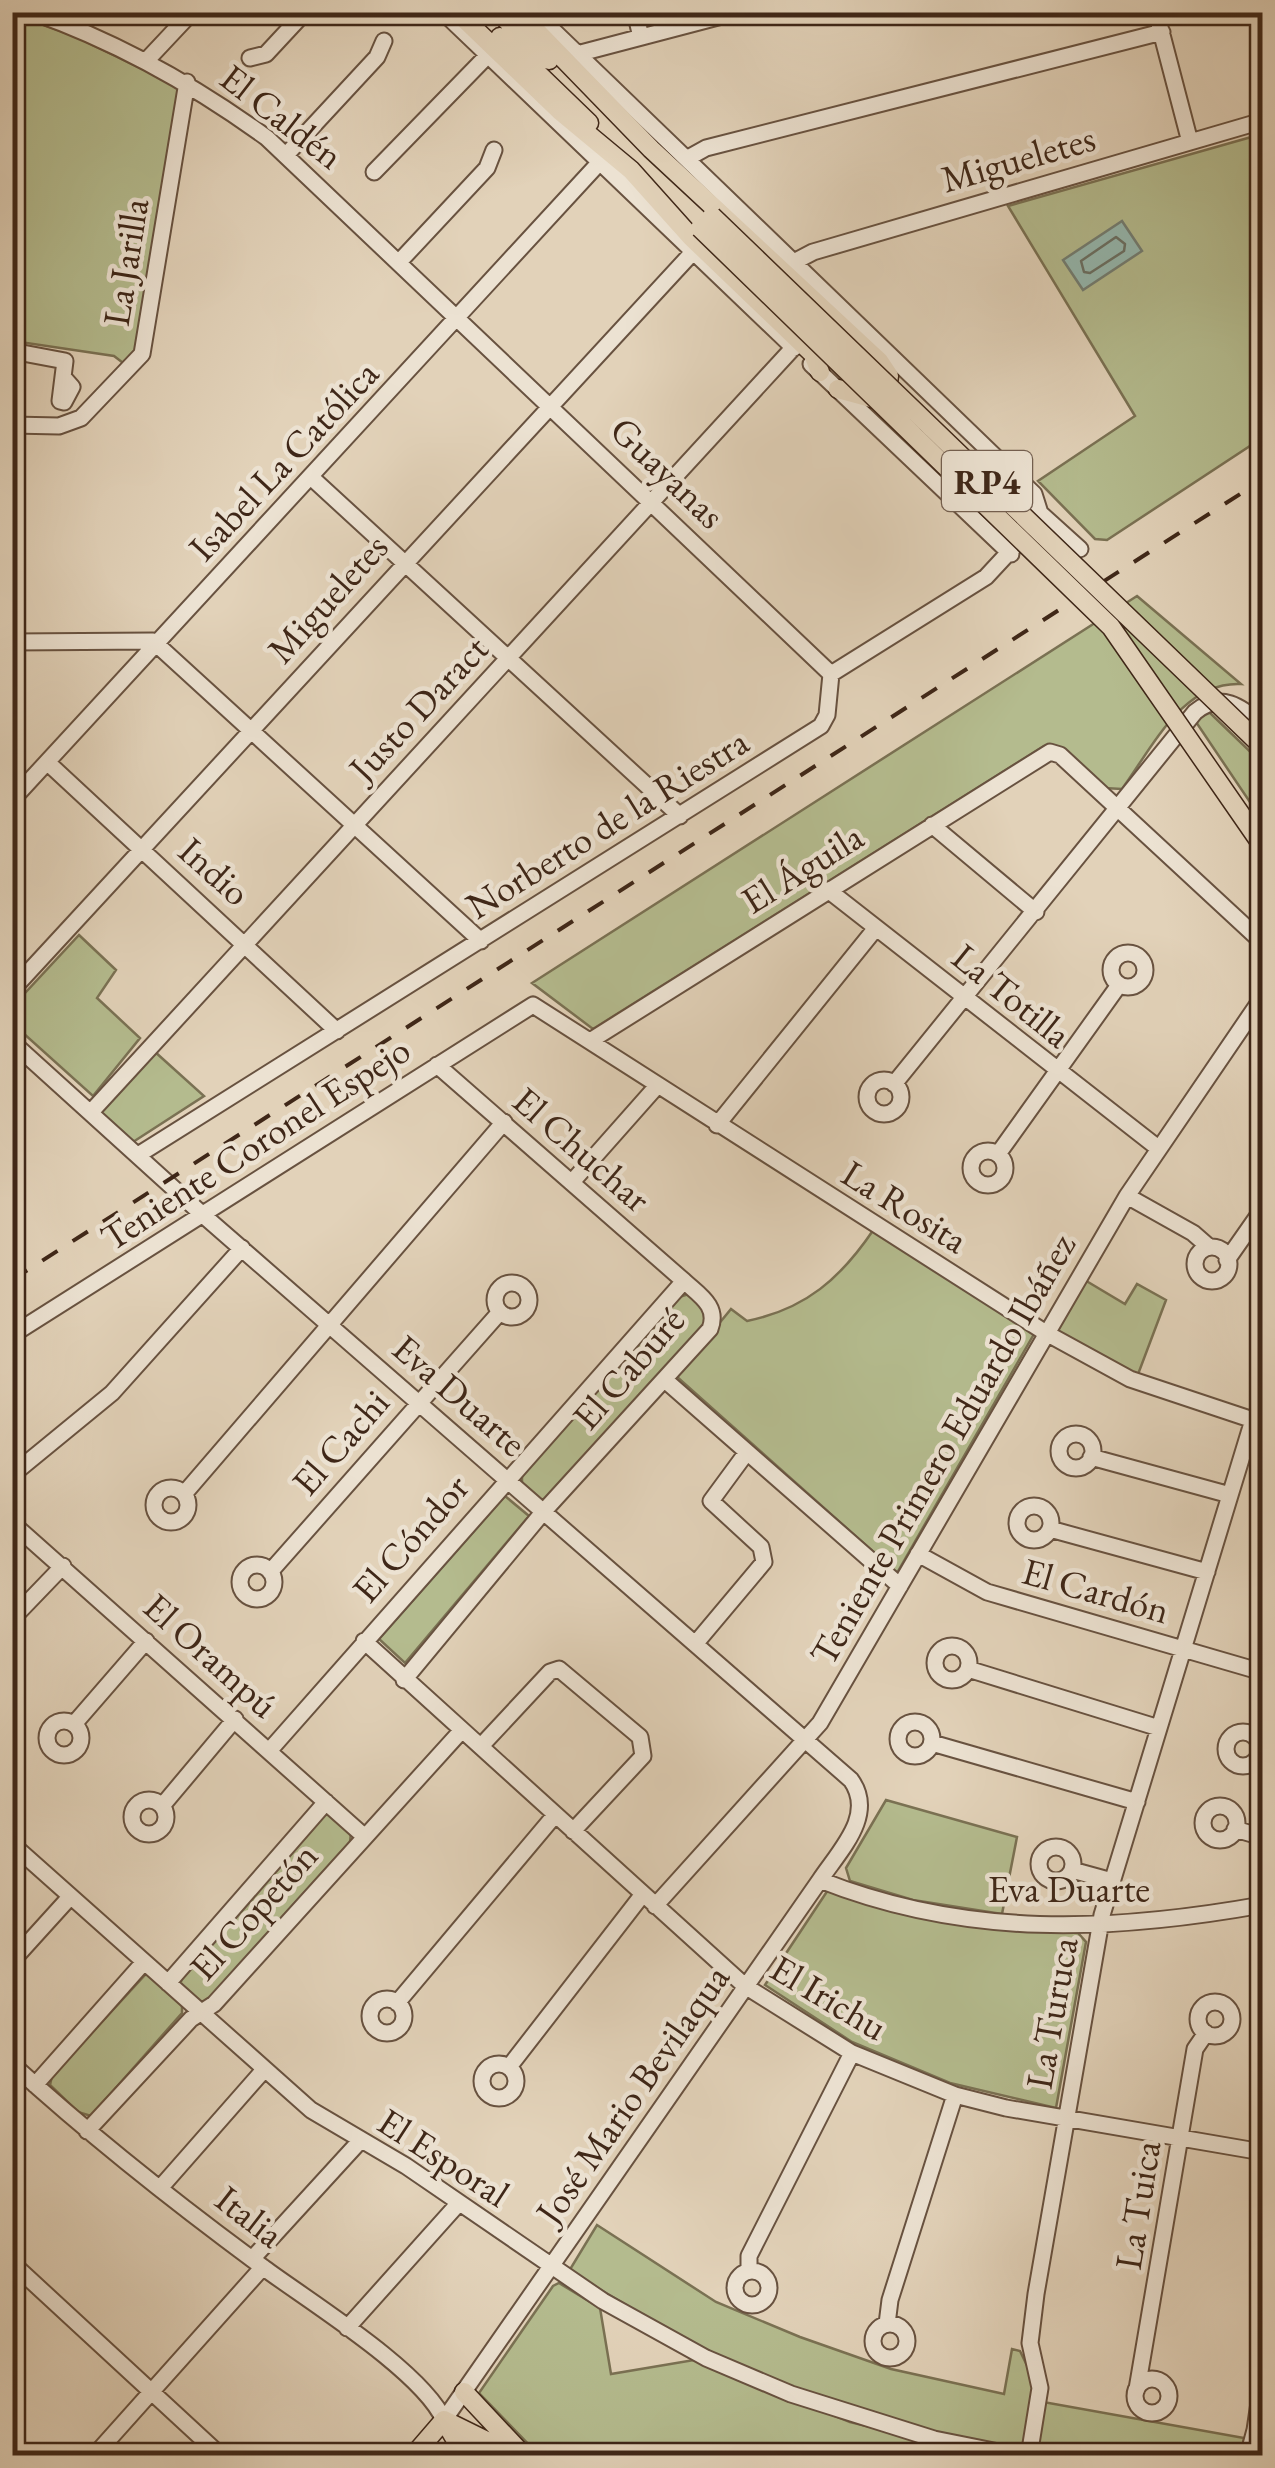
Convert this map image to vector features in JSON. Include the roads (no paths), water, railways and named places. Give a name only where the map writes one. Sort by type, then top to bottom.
[{"type":"main road","points":[[457,12],[560,111],[631,170],[691,237],[813,354],[820,372]]},
{"type":"main road","name":"RP4","points":[[474,12],[575,96],[651,149],[706,222],[1111,626],[1262,845]]},
{"type":"main road","name":"RP4","points":[[498,12],[575,96],[631,170],[706,222],[1262,746]]},
{"type":"main road","points":[[518,12],[651,149],[733,221],[879,361],[889,376],[888,390],[875,400],[838,390]]},
{"type":"main road","points":[[464,2392],[524,2456]]},
{"type":"main road","points":[[444,2420],[458,2444],[475,2456]]},
{"type":"main road","points":[[444,2420],[480,2434],[516,2456]]},
{"type":"main road","name":"José Mario Bevilaqua","points":[[413,2456],[444,2420]]},
{"type":"main road","name":"José Mario Bevilaqua","points":[[428,2456],[444,2420]]},
{"type":"street","name":"El Caldén","points":[[32,12],[186,82],[287,154],[460,317]]},
{"type":"street","points":[[146,62],[192,12]]},
{"type":"street","points":[[250,58],[266,54],[305,12]]},
{"type":"street","points":[[442,12],[1011,554]]},
{"type":"street","points":[[534,12],[1034,494],[1040,513],[1080,549]]},
{"type":"street","points":[[635,12],[640,37]]},
{"type":"street","points":[[577,54],[738,12]]},
{"type":"street","points":[[1156,12],[1190,142]]},
{"type":"street","points":[[688,158],[706,148],[1162,32]]},
{"type":"street","points":[[287,154],[377,57],[384,42]]},
{"type":"street","points":[[374,172],[487,56]]},
{"type":"street","name":"La Jarilla","points":[[12,425],[60,426],[81,418],[142,354],[186,82]]},
{"type":"street","name":"Migueletes","points":[[794,262],[813,252],[1262,121]]},
{"type":"street","points":[[400,261],[487,168],[494,150]]},
{"type":"street","name":"Isabel La Católica","points":[[12,800],[599,163]]},
{"type":"street","name":"Migueletes","points":[[12,990],[693,252]]},
{"type":"street","name":"Guayanas","points":[[460,317],[831,674]]},
{"type":"street","name":"Justo Daract","points":[[90,1112],[794,348]]},
{"type":"street","points":[[12,351],[61,359],[66,367],[64,378]]},
{"type":"street","points":[[312,478],[680,816]]},
{"type":"street","points":[[831,674],[986,577],[1011,554],[1040,513]]},
{"type":"street","points":[[121,640],[135,656],[136,668]]},
{"type":"street","points":[[12,642],[146,640],[157,645],[481,941]]},
{"type":"street","name":"Norberto de la Riestra","points":[[138,1156],[822,726],[828,715],[831,674]]},
{"type":"street","points":[[894,1084],[1195,712],[1219,701],[1232,703],[1262,725]]},
{"type":"street","name":"El Águila","points":[[590,1041],[1050,752],[1060,754],[1118,809]]},
{"type":"street","name":"Indio","points":[[47,762],[337,1031]]},
{"type":"street","points":[[1118,809],[1262,942]]},
{"type":"street","points":[[932,826],[1036,912]]},
{"type":"street","name":"La Totilla","points":[[828,890],[1056,1073],[1158,1148]]},
{"type":"street","points":[[1250,928],[1262,914]]},
{"type":"street","points":[[717,1125],[876,928]]},
{"type":"street","points":[[998,1154],[1119,985]]},
{"type":"street","name":"Teniente Primero Eduardo Ibáñez","points":[[656,1906],[820,1723],[1126,1196],[1261,1001]]},
{"type":"street","name":"La Rosita","points":[[532,1005],[1046,1334],[1130,1380],[1258,1421]]},
{"type":"street","name":"Teniente Coronel Espejo","points":[[12,1335],[532,1005]]},
{"type":"street","name":"Eva Duarte","points":[[12,1042],[330,1326],[806,1739],[851,1780],[862,1800]]},
{"type":"street","name":"El Chuchar","points":[[437,1065],[684,1281]]},
{"type":"street","points":[[572,1182],[657,1086]]},
{"type":"street","points":[[184,1494],[504,1122]]},
{"type":"street","points":[[1126,1196],[1193,1233],[1209,1248],[1222,1251],[1228,1260]]},
{"type":"street","points":[[1209,1248],[1195,1260],[1203,1278],[1223,1276],[1228,1260],[1262,1210]]},
{"type":"street","points":[[12,1475],[112,1392],[242,1248]]},
{"type":"street","name":"El Caburé","points":[[404,1680],[544,1512],[713,1322],[708,1304],[684,1281]]},
{"type":"street","name":"El Cóndor","points":[[270,1750],[506,1478],[684,1281]]},
{"type":"street","name":"El Cachi","points":[[270,1572],[500,1312]]},
{"type":"street","points":[[665,1380],[900,1586]]},
{"type":"street","name":"La Turuca","points":[[1029,2456],[1040,2388],[1030,2344],[1099,1928],[1206,1572],[1258,1421]]},
{"type":"street","points":[[696,1644],[764,1562],[762,1547],[711,1500],[748,1452]]},
{"type":"street","points":[[1091,1457],[1230,1496]]},
{"type":"street","name":"El Orampú","points":[[12,1523],[364,1836]]},
{"type":"street","points":[[1050,1529],[1206,1572]]},
{"type":"street","name":"El Cardón","points":[[918,1554],[987,1592],[1262,1672]]},
{"type":"street","points":[[12,1619],[62,1566]]},
{"type":"street","name":"El Irichu","points":[[364,1641],[745,1986],[852,2053],[956,2095],[1065,2121],[1262,2152]]},
{"type":"street","points":[[74,1724],[146,1642]]},
{"type":"street","points":[[481,1746],[550,1672],[559,1669],[618,1718],[644,1744],[643,1756],[573,1831]]},
{"type":"street","points":[[968,1669],[1159,1728]]},
{"type":"street","points":[[162,1806],[236,1720]]},
{"type":"street","name":"El Copetón","points":[[87,2131],[462,1730]]},
{"type":"street","points":[[932,1743],[1136,1802]]},
{"type":"street","name":"José Mario Bevilaqua","points":[[444,2420],[820,1880],[856,1826],[862,1800]]},
{"type":"street","points":[[168,1983],[326,1802]]},
{"type":"street","points":[[397,2003],[556,1815]]},
{"type":"street","points":[[1236,1829],[1262,1838]]},
{"type":"street","name":"El Esporal","points":[[12,1844],[263,2071],[551,2268],[650,2328],[791,2394],[934,2439],[1018,2456]]},
{"type":"street","points":[[1072,1870],[1112,1881]]},
{"type":"street","name":"Eva Duarte","points":[[820,1880],[879,1901],[971,1921],[1099,1928],[1262,1904]]},
{"type":"street","points":[[509,2067],[643,1894]]},
{"type":"street","points":[[12,1961],[70,1897]]},
{"type":"street","points":[[35,2085],[144,1962]]},
{"type":"street","name":"La Tuica","points":[[1149,2373],[1168,2390],[1168,2402],[1161,2410],[1140,2409],[1136,2389],[1149,2373],[1180,2139],[1196,2049],[1206,2033]]},
{"type":"street","points":[[749,2271],[749,2256],[852,2053]]},
{"type":"street","name":"Italia","points":[[12,2064],[87,2131],[347,2328],[436,2401],[444,2420]]},
{"type":"street","points":[[161,2187],[263,2071]]},
{"type":"street","points":[[887,2324],[890,2300],[956,2095]]},
{"type":"street","points":[[94,2456],[360,2140]]},
{"type":"street","points":[[347,2328],[458,2204]]},
{"type":"street","points":[[12,2263],[221,2456]]},
{"type":"street","points":[[1248,2456],[1259,2430],[1262,2382]]},
{"type":"water","points":[[1122,221],[1142,251],[1083,290],[1063,260]]},
{"type":"railway","points":[[12,1280],[1262,480]]}]
